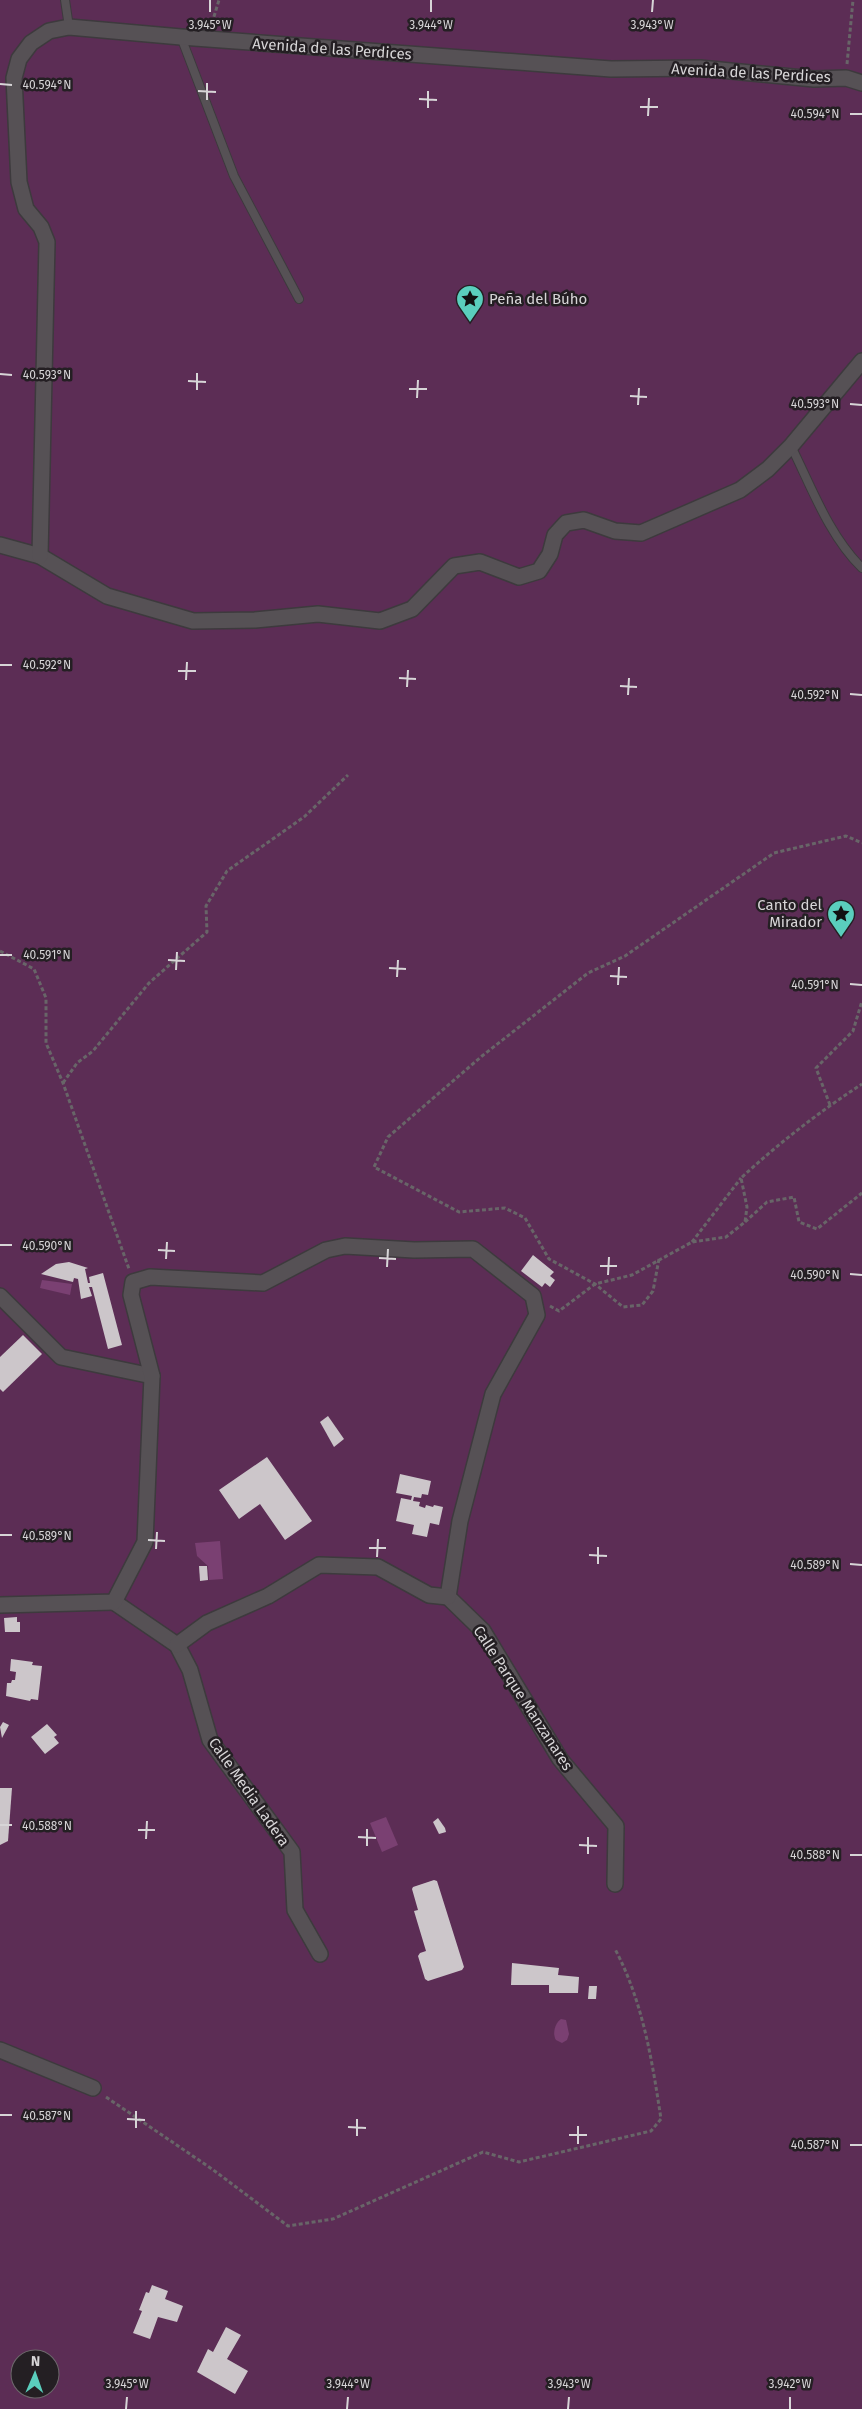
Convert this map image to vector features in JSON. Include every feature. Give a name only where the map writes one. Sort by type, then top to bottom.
[{"type":"street","name":"Avenida de las Perdices","points":[[40,556],[46,242],[41,227],[26,209],[19,182],[14,78],[19,59],[31,43],[49,31],[69,27],[611,69],[700,68],[814,79],[846,78],[862,83]]},
{"type":"street","points":[[0,545],[40,556],[107,596],[193,621],[255,620],[318,614],[380,621],[412,609],[454,566],[480,562],[519,577],[539,571],[550,554],[555,535],[566,523],[584,520],[615,531],[640,533],[740,490],[768,469],[791,446],[862,361]]},
{"type":"street","points":[[0,1605],[114,1602],[145,1542],[152,1376],[131,1295],[133,1282],[150,1277],[263,1283],[326,1250],[345,1246],[414,1250],[473,1249],[532,1296],[537,1315],[494,1394],[460,1521],[448,1598],[429,1595],[378,1567],[319,1565],[268,1596],[207,1623],[177,1645]]},
{"type":"street","points":[[0,1296],[61,1357],[152,1376]]},
{"type":"street","name":"Calle Parque Manzanares","points":[[448,1598],[483,1632],[560,1760],[616,1826],[615,1884]]},
{"type":"street","name":"Calle Media Ladera","points":[[114,1602],[177,1645],[190,1670],[210,1740],[292,1852],[295,1910],[320,1954]]},
{"type":"street","points":[[0,2050],[93,2088]]},
{"type":"lane","points":[[65,0],[69,27]]},
{"type":"lane","points":[[181,37],[234,176],[299,299]]},
{"type":"lane","points":[[791,446],[827,519],[855,562],[862,568]]},
{"type":"path","points":[[207,39],[219,0]]},
{"type":"path","points":[[846,78],[853,0]]},
{"type":"path","points":[[63,1083],[77,1064],[93,1051],[149,983],[207,932],[206,906],[227,871],[304,817],[348,775]]},
{"type":"path","points":[[659,1259],[652,1291],[642,1305],[623,1307],[595,1284],[549,1259],[525,1218],[506,1208],[459,1212],[374,1167],[388,1137],[482,1056],[588,973],[625,956],[774,853],[846,836],[862,843]]},
{"type":"path","points":[[0,951],[34,969],[46,998],[46,1043],[63,1083],[133,1282]]},
{"type":"path","points":[[830,1105],[816,1068],[853,1031],[862,1001]]},
{"type":"path","points":[[692,1242],[741,1178],[772,1149],[830,1105],[862,1084]]},
{"type":"path","points":[[741,1178],[748,1207],[744,1222]]},
{"type":"path","points":[[532,1296],[558,1311],[595,1284],[632,1275],[692,1242],[726,1237],[767,1202],[794,1197],[799,1222],[817,1229],[862,1193]]},
{"type":"path","points":[[93,2088],[212,2169],[288,2226],[333,2220],[483,2152],[520,2162],[651,2131],[661,2119],[650,2048],[626,1971],[615,1949]]},
{"type":"shaded area","points":[[0,0],[862,0],[862,2409],[0,2409]]},
{"type":"shaded area","points":[[42,1280],[72,1284],[70,1295],[40,1288]]},
{"type":"shaded area","points":[[220,1541],[223,1579],[209,1580],[208,1566],[197,1556],[195,1543]]},
{"type":"shaded area","points":[[386,1817],[398,1845],[382,1852],[370,1823]]},
{"type":"shaded area","points":[[561,2019],[566,2020],[569,2034],[567,2040],[562,2043],[556,2040],[554,2035],[556,2026]]},
{"type":"building","points":[[533,1255],[554,1272],[550,1276],[555,1280],[550,1287],[545,1283],[542,1287],[521,1271]]},
{"type":"building","points":[[69,1262],[88,1268],[85,1269],[88,1283],[90,1283],[89,1277],[103,1273],[122,1345],[108,1349],[92,1287],[89,1287],[92,1296],[81,1299],[78,1279],[74,1278],[73,1282],[41,1274],[56,1264]]},
{"type":"building","points":[[23,1335],[42,1354],[3,1392],[0,1389],[0,1357]]},
{"type":"building","points":[[328,1416],[344,1439],[334,1447],[320,1422]]},
{"type":"building","points":[[267,1457],[312,1521],[285,1540],[260,1504],[239,1519],[219,1490]]},
{"type":"building","points":[[400,1474],[431,1481],[428,1495],[422,1494],[421,1498],[414,1497],[413,1501],[420,1502],[419,1506],[425,1508],[426,1505],[443,1507],[439,1525],[430,1523],[427,1537],[412,1534],[414,1525],[396,1521],[401,1498],[411,1500],[412,1496],[396,1493]]},
{"type":"building","points":[[199,1566],[207,1566],[208,1580],[200,1581]]},
{"type":"building","points":[[17,1617],[17,1622],[20,1622],[20,1632],[5,1632],[4,1618]]},
{"type":"building","points":[[11,1659],[33,1662],[32,1665],[42,1666],[38,1700],[31,1699],[30,1701],[6,1696],[7,1683],[15,1680],[16,1672],[10,1671]]},
{"type":"building","points":[[3,1722],[9,1725],[2,1738],[0,1727]]},
{"type":"building","points":[[47,1724],[57,1735],[54,1737],[59,1743],[45,1754],[31,1737]]},
{"type":"building","points":[[0,1788],[12,1788],[8,1841],[0,1845]]},
{"type":"building","points":[[438,1818],[446,1832],[439,1834],[433,1822]]},
{"type":"building","points":[[434,1880],[437,1881],[464,1967],[462,1970],[428,1981],[425,1979],[418,1956],[426,1951],[414,1911],[418,1910],[412,1889]]},
{"type":"building","points":[[512,1963],[559,1968],[558,1975],[579,1977],[578,1993],[549,1993],[549,1985],[511,1985]]},
{"type":"building","points":[[589,1986],[597,1986],[596,1999],[588,1999]]},
{"type":"building","points":[[152,2285],[168,2291],[165,2299],[183,2306],[177,2322],[158,2317],[150,2339],[133,2333],[142,2311],[139,2310],[146,2292],[149,2293]]},
{"type":"building","points":[[226,2327],[241,2335],[227,2359],[248,2371],[235,2394],[197,2372],[208,2349],[213,2352]]},
{"type":"place","name":"Peña del Búho","points":[[470,323]]},
{"type":"place","name":"Canto del Mirador","points":[[841,938]]}]
